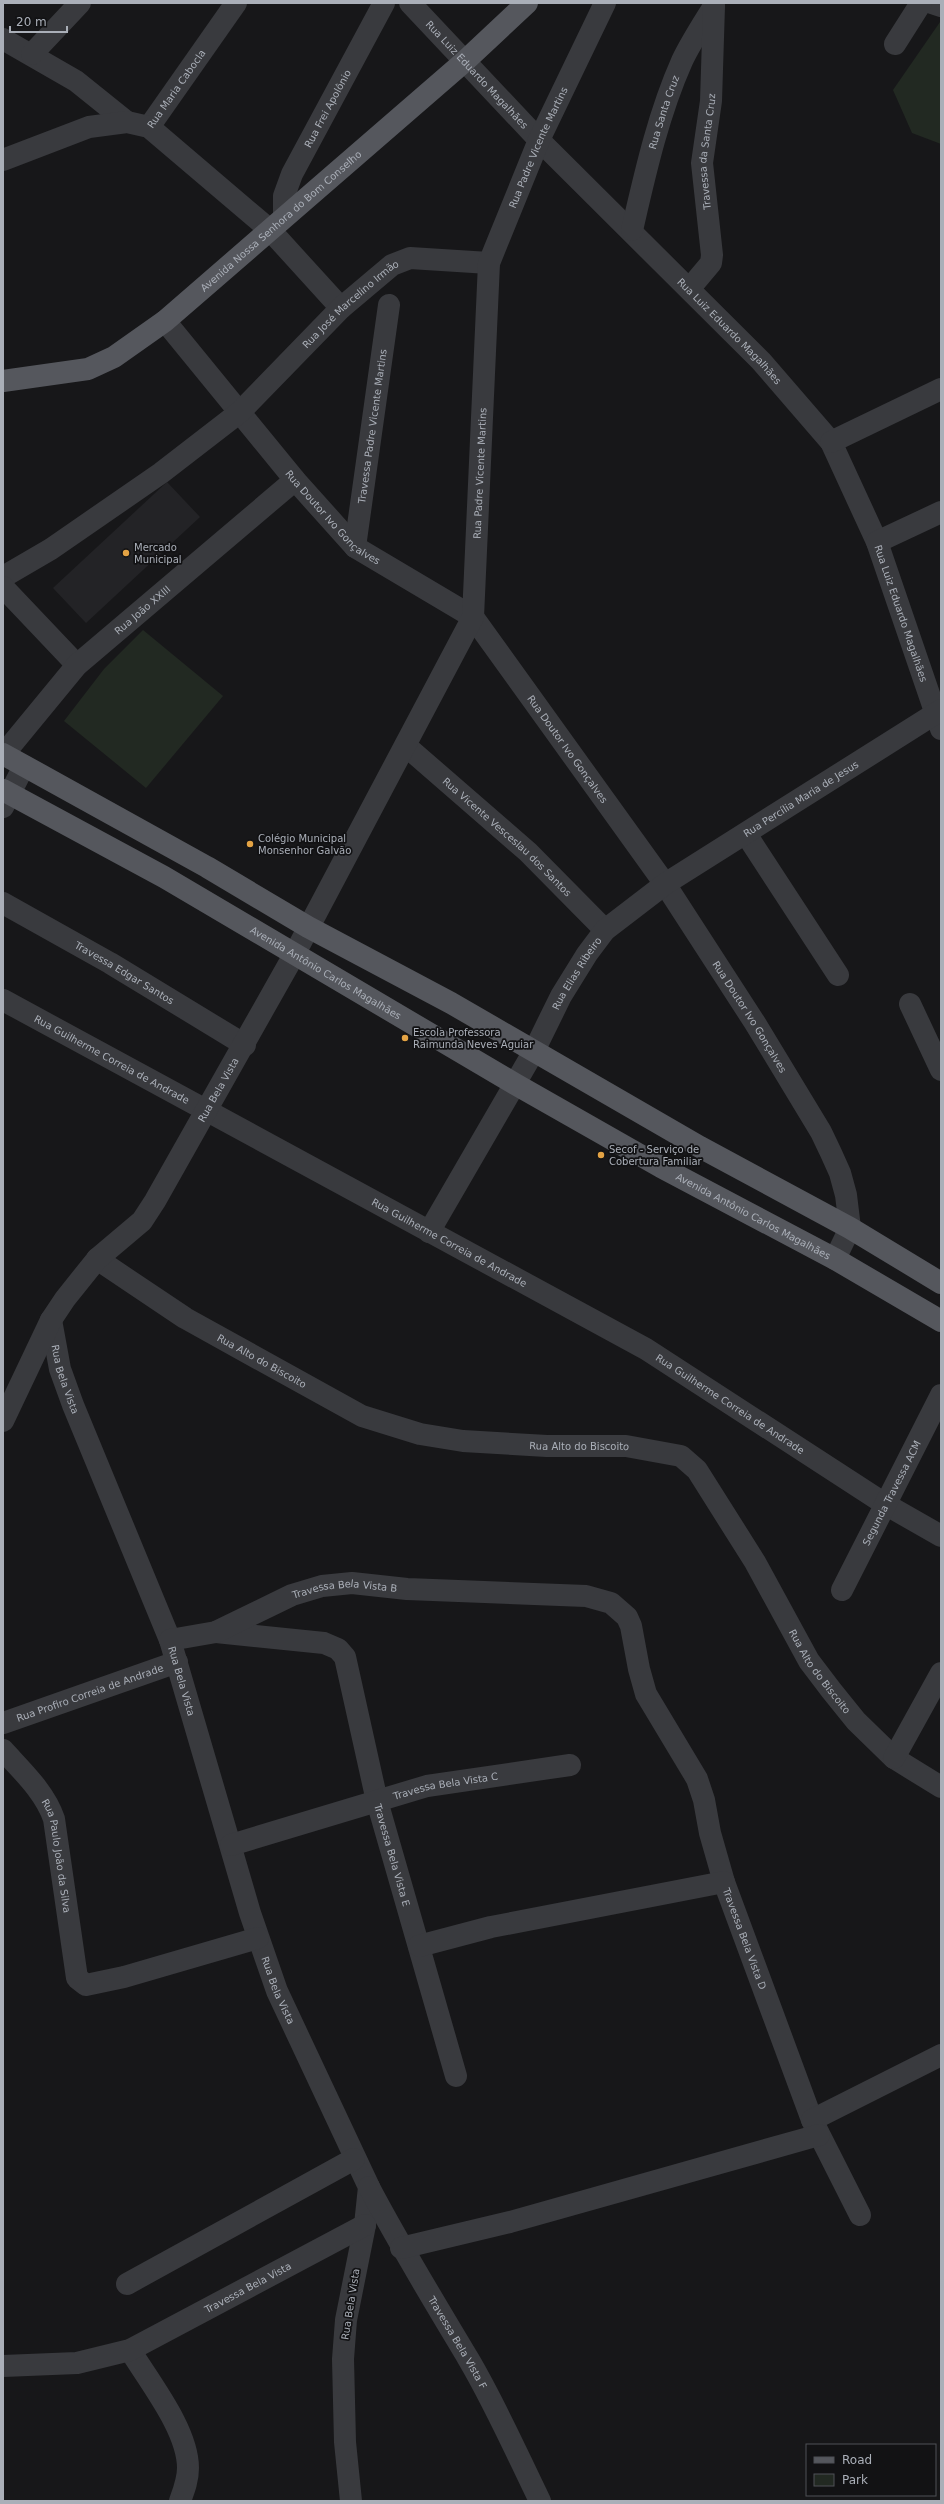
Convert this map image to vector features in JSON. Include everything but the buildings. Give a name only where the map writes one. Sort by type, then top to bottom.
[{"type":"main road","name":"Avenida Nossa Senhora do Bom Conselho","points":[[3,381],[88,369],[114,357],[165,321],[465,61],[528,3]]},
{"type":"main road","points":[[3,754],[207,867],[308,927],[451,1004],[700,1147],[850,1228],[941,1282]]},
{"type":"main road","name":"Avenida Antônio Carlos Magalhães","points":[[6,797],[164,877],[515,1084],[661,1167],[835,1259],[941,1321]]},
{"type":"street","points":[[32,54],[80,3]]},
{"type":"street","name":"Rua Maria Cabocla","points":[[3,160],[89,127],[127,122],[149,127],[236,3]]},
{"type":"street","name":"Rua Frei Apolônio","points":[[277,223],[284,196],[292,174],[384,3]]},
{"type":"street","name":"Rua Luiz Eduardo Magalhães","points":[[410,3],[540,140],[632,230],[761,361],[831,442],[877,542],[939,717]]},
{"type":"street","name":"Rua Padre Vicente Martins","points":[[308,927],[406,746],[473,617],[489,263],[540,140],[605,3]]},
{"type":"street","points":[[895,44],[921,3]]},
{"type":"street","points":[[932,3],[941,6]]},
{"type":"street","name":"Rua Santa Cruz","points":[[632,230],[644,178],[668,99],[682,61],[715,4]]},
{"type":"street","name":"Travessa da Santa Cruz","points":[[690,288],[711,262],[712,255],[702,163],[711,101],[715,4]]},
{"type":"street","points":[[3,39],[32,54],[93,93],[127,122]]},
{"type":"street","points":[[149,127],[277,223],[341,308]]},
{"type":"street","name":"Rua José Marcelino Irmão","points":[[240,412],[341,308],[380,274],[400,261],[410,258],[489,263]]},
{"type":"street","name":"Travessa Padre Vicente Martins","points":[[356,547],[389,305]]},
{"type":"street","name":"Rua Doutor Ivo Gonçalves","points":[[165,321],[295,480],[356,547],[473,617],[666,884],[756,1024],[821,1132],[840,1173],[846,1195],[850,1228]]},
{"type":"street","points":[[831,442],[941,389]]},
{"type":"street","points":[[3,577],[51,549],[161,473],[240,412]]},
{"type":"street","name":"Rua João XXIII","points":[[3,754],[77,665],[295,480]]},
{"type":"street","points":[[877,542],[941,512]]},
{"type":"street","points":[[3,587],[77,665]]},
{"type":"street","name":"Rua Percília Maria de Jesus","points":[[666,884],[939,717]]},
{"type":"street","name":"Rua Vicente Vesceslau dos Santos","points":[[406,746],[528,852],[605,930]]},
{"type":"street","points":[[6,797],[24,766]]},
{"type":"street","points":[[746,834],[838,975]]},
{"type":"street","name":"Rua Elias Ribeiro","points":[[429,1232],[534,1051],[561,996],[587,954],[605,930],[666,884]]},
{"type":"street","name":"Travessa Edgar Santos","points":[[3,903],[110,963],[245,1045]]},
{"type":"street","name":"Rua Bela Vista","points":[[308,927],[245,1045],[142,1221],[97,1259],[77,1282],[51,1320],[60,1369],[73,1405],[170,1640],[258,1938],[277,1991],[354,2159],[369,2187],[365,2225],[346,2320],[343,2359],[345,2442],[351,2501]]},
{"type":"street","name":"Rua Guilherme Correia de Andrade","points":[[3,1000],[646,1349],[884,1504],[941,1536]]},
{"type":"street","points":[[910,1004],[941,1070]]},
{"type":"street","points":[[835,1259],[850,1228]]},
{"type":"street","name":"Rua Alto do Biscoito","points":[[97,1259],[185,1318],[362,1416],[420,1434],[463,1441],[547,1446],[626,1446],[681,1456],[696,1470],[755,1562],[809,1661],[856,1721],[894,1758],[941,1787]]},
{"type":"street","points":[[5,1411],[51,1320]]},
{"type":"street","name":"Segunda Travessa ACM","points":[[842,1590],[884,1504],[941,1395]]},
{"type":"street","name":"Travessa Bela Vista B","points":[[170,1640],[216,1632],[292,1595],[322,1586],[352,1582],[408,1589],[528,1592],[586,1596],[611,1604],[627,1617],[634,1636],[639,1669],[646,1694],[688,1762],[702,1793],[724,1882]]},
{"type":"street","name":"Travessa Bela Vista E","points":[[216,1632],[324,1643],[338,1649],[345,1657],[377,1801],[456,2076]]},
{"type":"street","name":"Rua Profiro Correia de Andrade","points":[[3,1723],[177,1662]]},
{"type":"street","points":[[894,1758],[941,1673]]},
{"type":"street","name":"Rua Paulo João da Silva","points":[[3,1750],[38,1789],[52,1813],[77,1978],[86,1985],[98,1984],[258,1938]]},
{"type":"street","name":"Travessa Bela Vista C","points":[[231,1845],[434,1785],[570,1765]]},
{"type":"street","name":"Travessa Bela Vista D","points":[[419,1946],[491,1926],[724,1882],[815,2127],[860,2215]]},
{"type":"street","points":[[401,2248],[510,2222],[815,2127],[941,2055]]},
{"type":"street","points":[[126,2284],[354,2159]]},
{"type":"street","name":"Travessa Bela Vista F","points":[[369,2187],[401,2248],[476,2374],[501,2420],[540,2501]]},
{"type":"street","name":"Travessa Bela Vista","points":[[3,2366],[77,2363],[130,2350],[365,2225]]},
{"type":"street","points":[[130,2350],[176,2424],[186,2449],[187,2482],[180,2501]]},
{"type":"shaded area","name":"Mercado Municipal","points":[[167,482],[200,517],[86,623],[53,588]]},
{"type":"green space","points":[[940,22],[941,144],[912,133],[893,90]]},
{"type":"green space","points":[[143,630],[223,696],[146,788],[64,721],[104,669]]},
{"type":"place","name":"Mercado Municipal","points":[[126,553]]},
{"type":"place","name":"Colégio Municipal Monsenhor Galvão","points":[[250,844]]},
{"type":"place","name":"Escola Professora Raimunda Neves Aguiar","points":[[405,1038]]},
{"type":"place","name":"Secof - Serviço de Cobertura Familiar","points":[[601,1155]]}]
